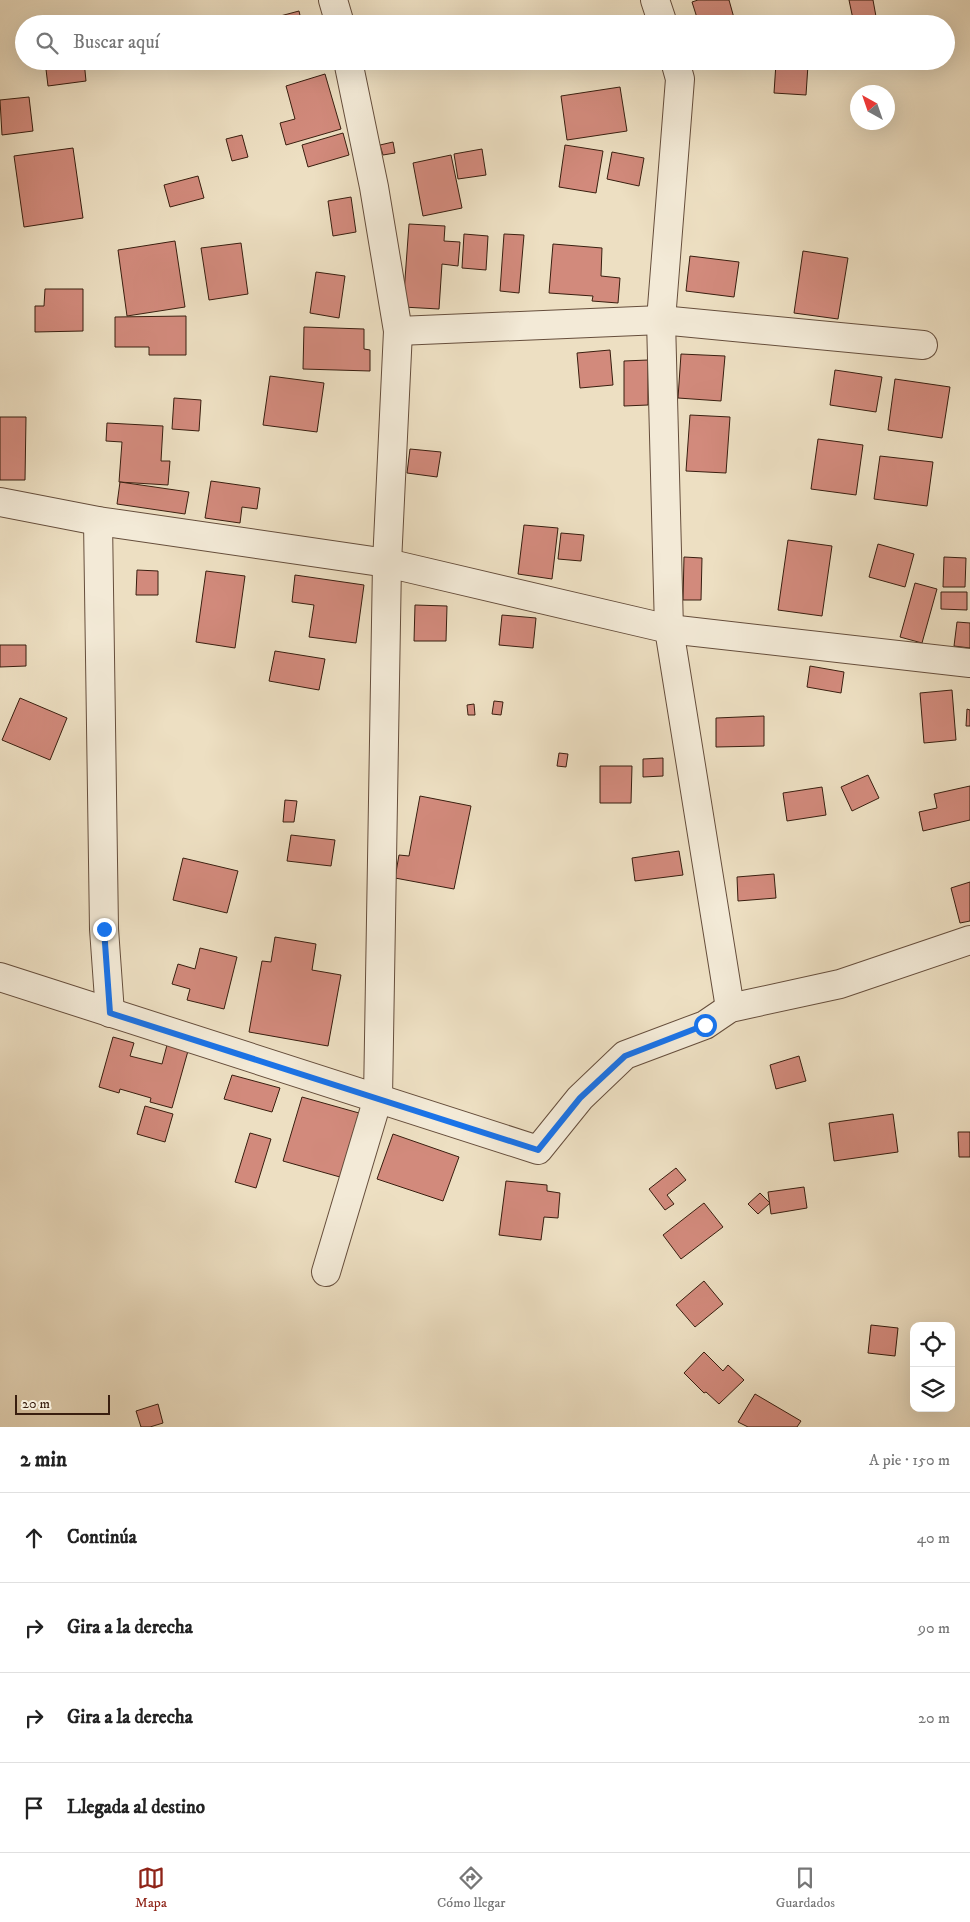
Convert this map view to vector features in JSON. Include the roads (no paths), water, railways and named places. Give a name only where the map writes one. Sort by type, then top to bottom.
[{"type":"street","points":[[333,0],[337,15]]},
{"type":"street","points":[[655,0],[659,15]]},
{"type":"street","points":[[326,1272],[378,1098],[387,563],[398,331],[374,187],[350,70]]},
{"type":"street","points":[[678,70],[680,79],[661,320],[669,629],[730,1008]]},
{"type":"street","points":[[398,331],[661,320],[923,345]]},
{"type":"street","points":[[0,502],[98,521],[387,563],[669,629],[970,663]]},
{"type":"street","points":[[98,521],[104,929],[110,1013]]},
{"type":"street","points":[[0,977],[538,1150],[580,1098],[625,1056],[705,1025],[730,1008],[840,984],[970,940]]}]
